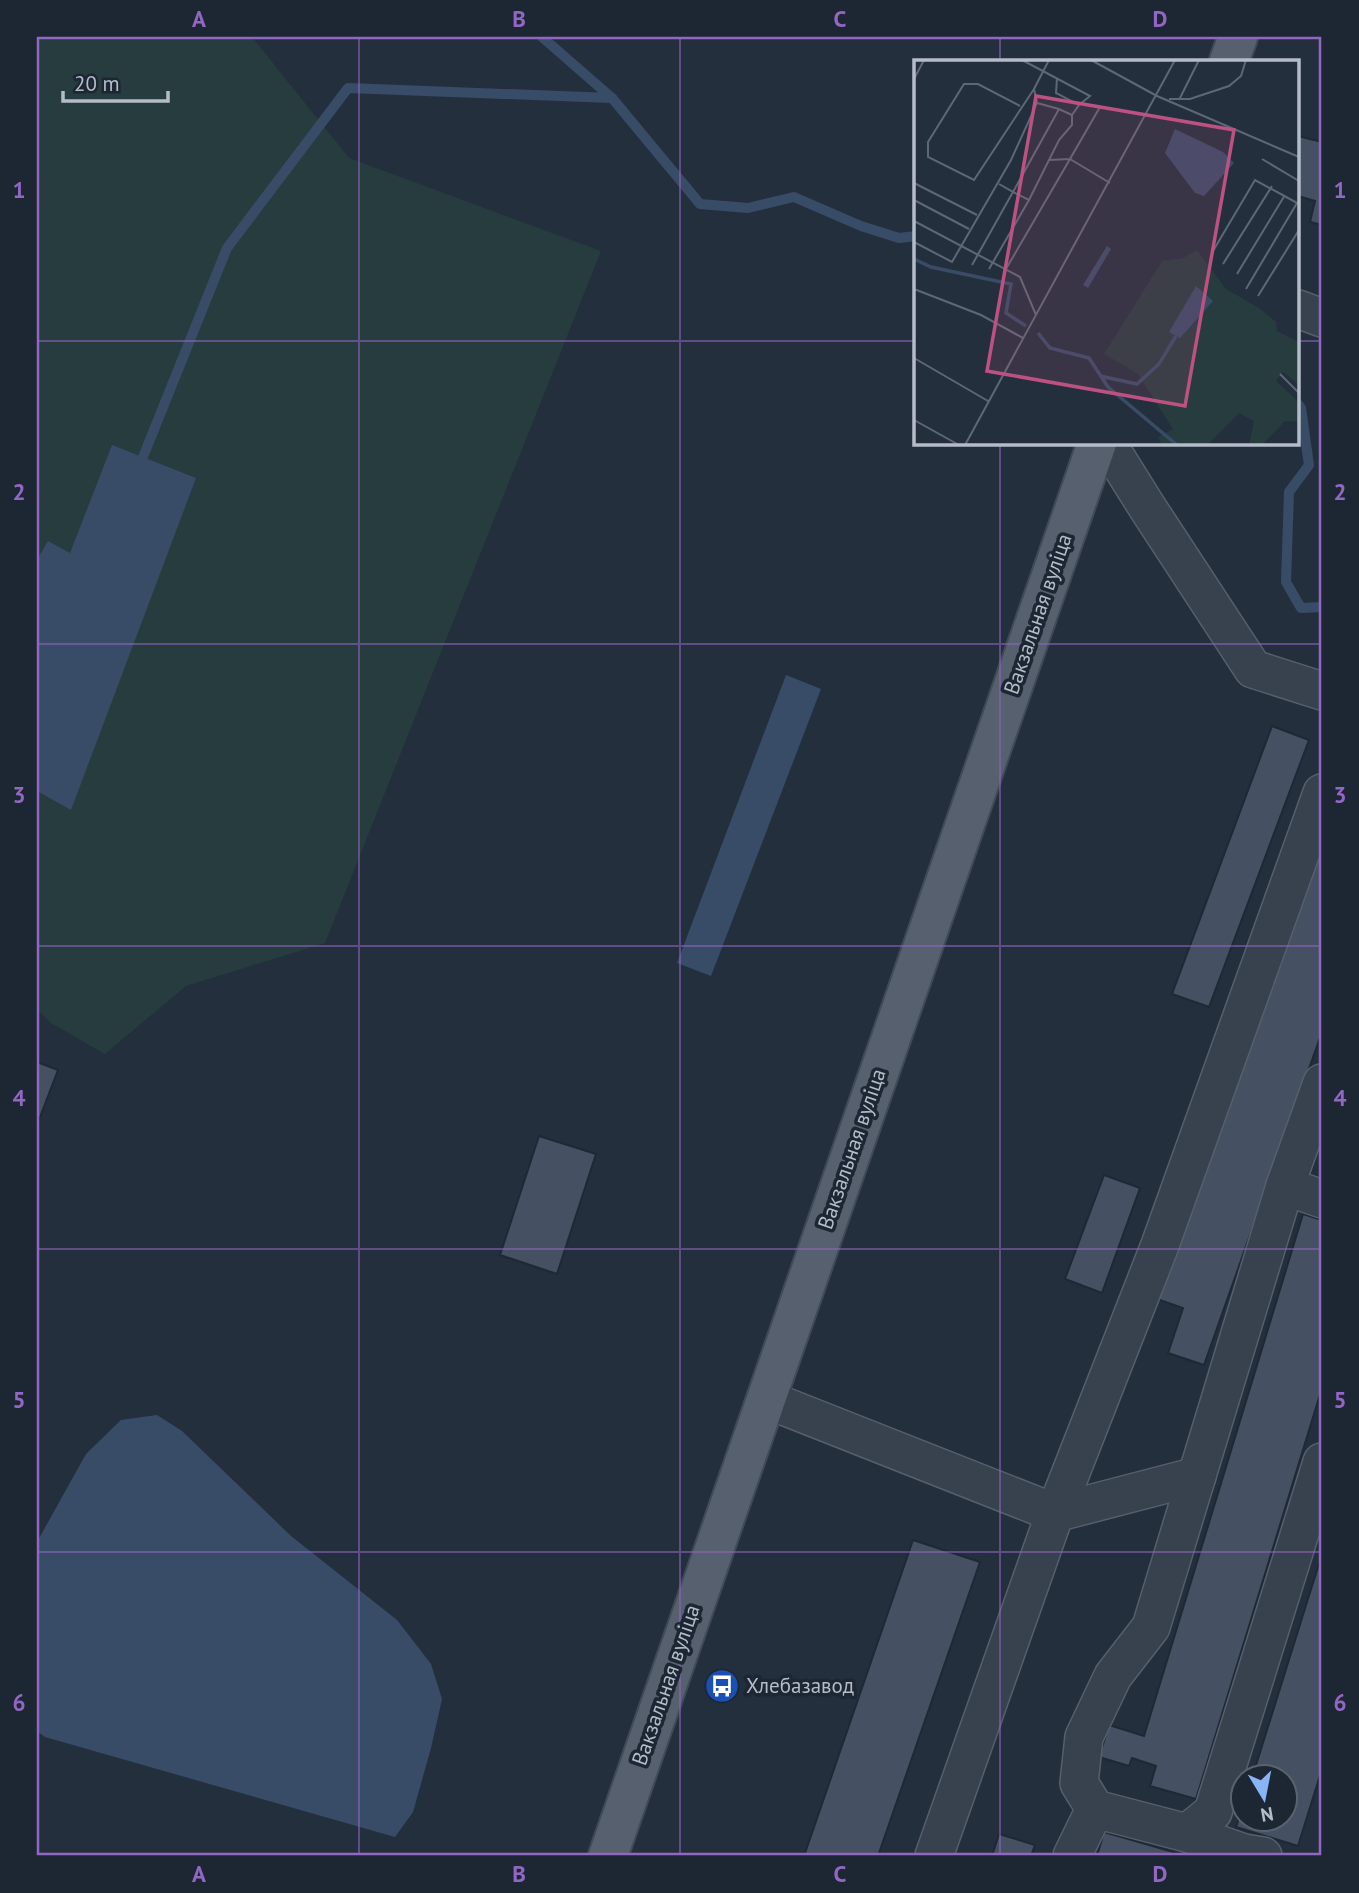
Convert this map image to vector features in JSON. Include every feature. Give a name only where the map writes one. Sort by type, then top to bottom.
[{"type":"main road","points":[[1229,60],[1238,37]]},
{"type":"main road","name":"Вакзальная вуліца","points":[[608,1856],[1097,444]]},
{"type":"street","points":[[1300,310],[1322,318]]},
{"type":"street","points":[[1108,444],[1253,669],[1322,691]]},
{"type":"street","points":[[934,1856],[1055,1513],[1160,1245],[1322,793]]},
{"type":"street","points":[[1263,1856],[1244,1853],[1188,1833],[1096,1809],[1079,1783],[1084,1737],[1113,1676],[1151,1627],[1285,1186],[1322,1083]]},
{"type":"street","points":[[1285,1186],[1322,1199]]},
{"type":"street","points":[[766,1399],[1055,1513],[1197,1476]]},
{"type":"street","points":[[1188,1833],[1213,1812],[1322,1462]]},
{"type":"street","points":[[1072,1856],[1096,1809]]},
{"type":"green space","points":[[37,37],[252,37],[349,158],[601,251],[325,943],[186,986],[105,1054],[51,1023],[37,1009]]},
{"type":"water","points":[[112,445],[196,478],[71,810],[37,791],[37,560],[48,541],[70,553]]},
{"type":"water","points":[[786,675],[821,689],[711,976],[677,963]]},
{"type":"water","points":[[157,1415],[182,1431],[291,1536],[397,1620],[431,1664],[442,1699],[413,1812],[395,1837],[45,1737],[37,1731],[37,1542],[86,1454],[121,1420]]},
{"type":"building","points":[[1300,136],[1322,142],[1322,225],[1310,222],[1315,201],[1300,197]]},
{"type":"building","points":[[1272,726],[1309,740],[1209,1007],[1172,994]]},
{"type":"building","points":[[1322,834],[1322,1032],[1204,1365],[1168,1353],[1183,1308],[1157,1299]]},
{"type":"building","points":[[37,1062],[58,1070],[37,1125]]},
{"type":"building","points":[[539,1136],[596,1154],[557,1274],[500,1255]]},
{"type":"building","points":[[1104,1175],[1140,1188],[1102,1293],[1065,1279]]},
{"type":"building","points":[[1303,1214],[1322,1220],[1322,1388],[1196,1799],[1150,1786],[1156,1766],[1132,1758],[1129,1766],[1099,1757],[1109,1725],[1144,1736]]},
{"type":"building","points":[[913,1540],[980,1562],[878,1856],[804,1856]]},
{"type":"building","points":[[1322,1554],[1322,1769],[1298,1846],[1259,1834],[1300,1834],[1300,1764],[1256,1764]]},
{"type":"building","points":[[1104,1832],[1187,1856],[1097,1856]]},
{"type":"building","points":[[999,1834],[1035,1845],[1031,1856],[992,1856]]},
{"type":"waterway","points":[[542,37],[612,98],[700,204],[748,208],[794,197],[861,226],[899,238],[914,236]]},
{"type":"waterway","points":[[143,457],[227,248],[348,88],[612,98]]},
{"type":"waterway","points":[[1300,407],[1309,465],[1289,492],[1286,582],[1301,608],[1322,607]]},
{"type":"place","name":"Хлебазавод","points":[[722,1686]]}]
